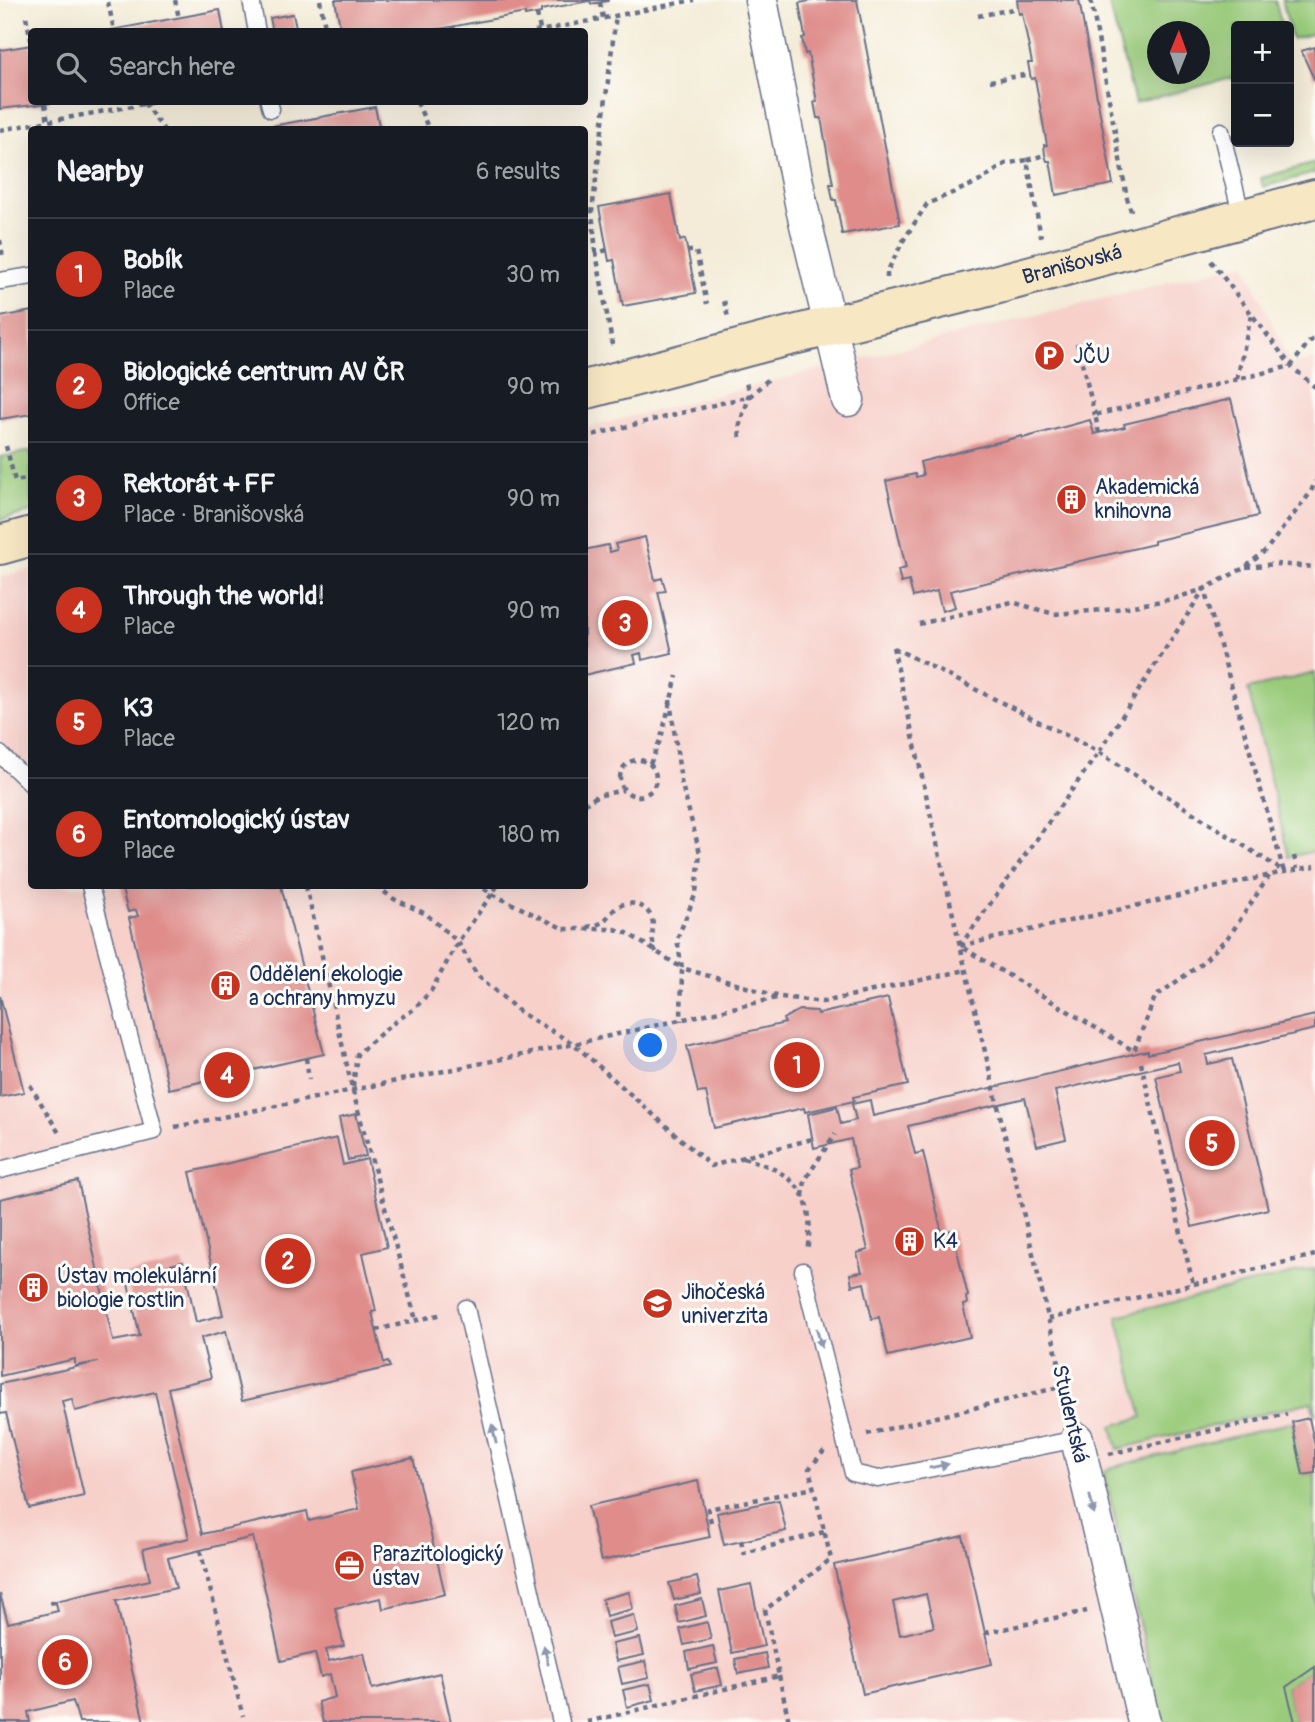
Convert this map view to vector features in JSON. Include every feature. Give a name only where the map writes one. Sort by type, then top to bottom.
[{"type":"street","points":[[761,0],[802,208],[848,400]]},
{"type":"street","name":"Branišovská","points":[[588,389],[1315,199]]},
{"type":"street","points":[[0,545],[28,537]]},
{"type":"street","name":"Studentská","points":[[1079,1450],[1143,1722]]},
{"type":"lane","points":[[251,0],[256,28]]},
{"type":"lane","points":[[1221,131],[1242,218]]},
{"type":"lane","points":[[0,281],[28,277]]},
{"type":"lane","points":[[0,754],[28,781]]},
{"type":"lane","points":[[0,1170],[154,1131],[91,889]]},
{"type":"lane","points":[[803,1271],[853,1473],[878,1479],[1079,1450]]},
{"type":"lane","points":[[466,1308],[561,1722]]},
{"type":"path","points":[[175,0],[179,18]]},
{"type":"path","points":[[320,0],[325,28]]},
{"type":"path","points":[[553,28],[694,0]]},
{"type":"path","points":[[1091,0],[1127,198],[1141,245]]},
{"type":"path","points":[[108,2],[114,28]]},
{"type":"path","points":[[600,3],[603,18]]},
{"type":"path","points":[[978,16],[1018,8]]},
{"type":"path","points":[[537,14],[538,28]]},
{"type":"path","points":[[614,349],[596,253],[592,212],[616,15]]},
{"type":"path","points":[[26,18],[28,28]]},
{"type":"path","points":[[990,81],[1030,74]]},
{"type":"path","points":[[45,105],[48,121]]},
{"type":"path","points":[[0,130],[123,105]]},
{"type":"path","points":[[145,105],[161,126]]},
{"type":"path","points":[[418,105],[427,126]]},
{"type":"path","points":[[891,311],[887,272],[902,241],[927,204],[980,181],[1005,164],[1045,155]]},
{"type":"path","points":[[1027,160],[1048,270]]},
{"type":"path","points":[[1189,233],[1292,366],[1315,387]]},
{"type":"path","points":[[596,253],[607,250]]},
{"type":"path","points":[[687,251],[696,251],[707,304]]},
{"type":"path","points":[[724,301],[730,324]]},
{"type":"path","points":[[1237,380],[1252,315]]},
{"type":"path","points":[[1095,415],[1292,366],[1315,338]]},
{"type":"path","points":[[1077,343],[1100,433]]},
{"type":"path","points":[[740,437],[738,426],[750,396],[778,370]]},
{"type":"path","points":[[743,373],[750,396]]},
{"type":"path","points":[[588,436],[750,396]]},
{"type":"path","points":[[6,446],[15,481],[28,479]]},
{"type":"path","points":[[919,624],[1012,602],[1054,614],[1116,609],[1173,599],[1204,589],[1245,567],[1266,550],[1311,492],[1315,481]]},
{"type":"path","points":[[1245,567],[1275,564],[1315,567]]},
{"type":"path","points":[[960,946],[1099,752],[1204,589]]},
{"type":"path","points":[[1204,589],[1284,872]]},
{"type":"path","name":"Studentská","points":[[1079,1450],[965,970],[893,647],[1099,752]]},
{"type":"path","points":[[650,764],[661,738],[677,676]]},
{"type":"path","points":[[670,700],[681,781],[700,853],[696,893],[677,939],[681,968],[681,1021]]},
{"type":"path","points":[[1099,752],[1284,872]]},
{"type":"path","points":[[588,802],[597,796],[623,790],[637,797],[651,792],[657,778],[650,764],[636,760],[625,765],[620,775],[623,790]]},
{"type":"path","points":[[1294,856],[1297,869]]},
{"type":"path","points":[[960,946],[1297,869],[1315,868]]},
{"type":"path","points":[[960,946],[1134,1051],[1155,997],[1201,964],[1230,935],[1269,876]]},
{"type":"path","points":[[307,889],[353,1092],[416,1320]]},
{"type":"path","points":[[380,889],[394,899],[426,914],[458,942],[477,975],[521,1013],[574,1044],[711,1166],[812,1139]]},
{"type":"path","points":[[484,889],[564,929],[615,929],[631,935],[681,968],[781,998],[823,1002],[965,970]]},
{"type":"path","points":[[353,1092],[357,1055],[392,1024],[414,1009],[431,991],[458,942],[495,889]]},
{"type":"path","points":[[582,929],[599,924],[623,904],[640,905],[651,916],[651,942],[656,952]]},
{"type":"path","points":[[154,1131],[341,1092],[353,1092],[781,998]]},
{"type":"path","points":[[306,1058],[309,1079]]},
{"type":"path","points":[[1141,1063],[1193,1284]]},
{"type":"path","points":[[30,1085],[61,1136],[66,1153]]},
{"type":"path","points":[[803,1197],[805,1180],[835,1134]]},
{"type":"path","points":[[742,1157],[768,1164],[782,1172],[797,1186],[803,1197],[811,1227],[803,1271]]},
{"type":"path","points":[[1048,1319],[1315,1255]]},
{"type":"path","points":[[376,1330],[466,1308]]},
{"type":"path","points":[[789,1722],[765,1610],[831,1559],[809,1469],[831,1444],[1064,1386]]},
{"type":"path","points":[[1079,1450],[1287,1414]]},
{"type":"path","points":[[711,1522],[708,1509],[814,1488]]},
{"type":"path","points":[[741,1541],[744,1553],[824,1532]]},
{"type":"path","points":[[200,1550],[243,1716]]},
{"type":"path","points":[[985,1633],[1116,1605]]},
{"type":"path","points":[[587,1722],[779,1676]]},
{"type":"shaded area","name":"Jihočeská univerzita","points":[[1245,263],[1291,365],[1315,359],[1315,1722],[0,1722],[0,577],[28,570],[28,889],[588,889],[588,427]]},
{"type":"green space","points":[[1108,0],[1275,0],[1281,21],[1231,21],[1231,78],[1210,84],[1210,21],[1147,21],[1147,84],[1209,84],[1135,103]]},
{"type":"green space","points":[[1282,0],[1315,0],[1315,33],[1294,38],[1294,21],[1287,21]]},
{"type":"green space","points":[[1315,163],[1315,173],[1263,187],[1261,178]]},
{"type":"green space","points":[[28,452],[28,513],[0,520],[0,457]]},
{"type":"green space","points":[[1315,673],[1315,851],[1289,857],[1248,689]]},
{"type":"green space","points":[[1315,1268],[1315,1416],[1311,1402],[1118,1449],[1112,1426],[1143,1417],[1117,1316]]},
{"type":"green space","points":[[1292,1422],[1303,1475],[1315,1473],[1315,1667],[1286,1687],[1295,1722],[1162,1722],[1104,1472],[1110,1468]]},
{"type":"building","points":[[335,0],[589,0],[541,10],[541,13],[525,16],[525,13],[445,28],[340,28]]},
{"type":"building","points":[[590,0],[608,0],[608,1],[591,4]]},
{"type":"building","points":[[815,0],[857,0],[900,224],[842,234],[836,200],[833,200],[830,184],[833,184],[821,118],[817,118],[814,102],[817,102],[808,53],[805,54],[802,38],[805,37],[799,3]]},
{"type":"building","points":[[1017,0],[1079,0],[1113,184],[1056,195],[1050,161],[1047,161],[1045,155],[1044,145],[1047,145],[1035,78],[1031,79],[1028,63],[1032,63]]},
{"type":"building","points":[[220,10],[223,28],[122,28]]},
{"type":"building","points":[[293,14],[296,28],[272,28],[270,18]]},
{"type":"building","points":[[28,46],[28,105],[35,105],[0,109],[0,50]]},
{"type":"building","points":[[1315,47],[1315,81],[1301,51]]},
{"type":"building","points":[[375,107],[379,126],[272,126]]},
{"type":"building","points":[[671,194],[680,241],[685,239],[696,293],[623,306],[614,260],[609,261],[599,207]]},
{"type":"building","points":[[28,312],[28,415],[0,419],[0,317]]},
{"type":"building","name":"Akademická knihovna","points":[[1231,399],[1258,516],[1154,541],[1154,544],[950,591],[955,607],[942,611],[937,591],[913,597],[909,581],[901,583],[898,570],[906,568],[886,481],[915,474],[916,477],[923,475],[920,462],[1090,420],[1094,434],[1125,427],[1124,424]]},
{"type":"building","points":[[645,537],[655,580],[662,578],[666,591],[658,592],[672,653],[642,660],[641,653],[634,655],[636,663],[588,674],[588,549],[608,545],[610,552],[617,550],[615,544]]},
{"type":"building","name":"Oddělení ekologie a ochrany hmyzu","points":[[122,889],[282,889],[324,1054],[169,1089],[129,918],[138,916],[136,910],[128,912]]},
{"type":"building","points":[[0,996],[24,1092],[0,1097]]},
{"type":"building","points":[[888,998],[908,1085],[853,1097],[854,1101],[805,1112],[804,1108],[714,1128],[706,1092],[698,1093],[687,1046],[785,1023],[783,1019],[799,1010],[817,1011],[818,1014]]},
{"type":"building","points":[[1315,1015],[1315,1029],[1206,1055],[1208,1064],[1232,1059],[1268,1209],[1192,1227],[1156,1077],[1180,1071],[1178,1062],[1055,1091],[1066,1139],[1037,1146],[1025,1098],[908,1126],[915,1154],[923,1152],[942,1233],[952,1230],[968,1296],[967,1304],[963,1305],[970,1337],[888,1356],[879,1317],[872,1319],[864,1283],[852,1286],[850,1274],[862,1272],[857,1253],[868,1250],[849,1169],[857,1168],[851,1139],[814,1148],[808,1114],[837,1107],[841,1124],[856,1120],[852,1104],[870,1100],[873,1116],[1141,1052],[1148,1051],[1148,1054]]},
{"type":"building","points":[[356,1114],[366,1156],[348,1160],[339,1118]]},
{"type":"building","points":[[337,1138],[343,1165],[367,1159],[387,1247],[363,1253],[376,1311],[372,1312],[384,1363],[388,1362],[390,1367],[242,1401],[226,1331],[201,1338],[211,1378],[168,1388],[202,1534],[307,1511],[309,1521],[359,1509],[351,1472],[413,1458],[445,1594],[383,1609],[381,1598],[335,1608],[344,1646],[326,1650],[329,1661],[364,1653],[372,1689],[440,1673],[451,1722],[323,1722],[318,1702],[335,1697],[330,1674],[321,1677],[315,1653],[281,1661],[253,1537],[168,1558],[176,1588],[116,1601],[144,1722],[79,1722],[73,1701],[28,1712],[30,1722],[0,1722],[0,1594],[8,1623],[58,1611],[56,1603],[51,1602],[150,1580],[143,1549],[189,1538],[155,1392],[75,1411],[72,1399],[62,1401],[84,1496],[29,1508],[6,1413],[0,1414],[0,1384],[98,1362],[75,1366],[75,1359],[0,1376],[0,1199],[78,1181],[113,1341],[140,1336],[126,1275],[183,1262],[196,1322],[223,1315],[190,1172]]},
{"type":"building","points":[[1309,1418],[1315,1446],[1315,1473],[1303,1475],[1292,1422]]},
{"type":"building","points":[[698,1481],[710,1537],[601,1561],[588,1506]]},
{"type":"building","points":[[779,1500],[786,1531],[724,1545],[717,1513]]},
{"type":"building","points":[[963,1536],[992,1664],[863,1694],[834,1565]],"holes":[[[926,1594],[934,1627],[900,1635],[893,1602]]]},
{"type":"building","points":[[697,1577],[701,1594],[674,1600],[669,1583]]},
{"type":"building","points":[[751,1584],[764,1646],[732,1653],[719,1591]]},
{"type":"building","points":[[629,1592],[633,1609],[606,1616],[602,1599]]},
{"type":"building","points":[[702,1599],[706,1616],[679,1623],[675,1606]]},
{"type":"building","points":[[634,1615],[638,1632],[611,1638],[607,1622]]},
{"type":"building","points":[[707,1622],[711,1639],[684,1645],[680,1629]]},
{"type":"building","points":[[640,1638],[644,1655],[616,1661],[612,1644]]},
{"type":"building","points":[[713,1646],[717,1663],[689,1669],[686,1652]]},
{"type":"building","points":[[765,1653],[768,1668],[738,1674],[735,1659]]},
{"type":"building","points":[[645,1661],[649,1678],[622,1684],[618,1667]]},
{"type":"building","points":[[1315,1667],[1315,1722],[1295,1722],[1286,1687]]},
{"type":"building","points":[[718,1668],[722,1685],[695,1691],[691,1674]]},
{"type":"building","points":[[650,1684],[654,1700],[627,1707],[623,1690]]},
{"type":"place","name":"JČU","points":[[1050,356]]},
{"type":"place","name":"Akademická knihovna","points":[[1072,499]]},
{"type":"place","name":"Rektorát + FF","points":[[625,623]]},
{"type":"place","name":"Oddělení ekologie a ochrany hmyzu","points":[[226,986]]},
{"type":"place","name":"Bobík","points":[[797,1065]]},
{"type":"place","name":"Through the world!","points":[[227,1075]]},
{"type":"place","name":"K3","points":[[1212,1143]]},
{"type":"place","name":"K4","points":[[910,1241]]},
{"type":"place","name":"Biologické centrum AV ČR","points":[[288,1261]]},
{"type":"place","name":"Ústav molekulární biologie rostlin","points":[[34,1288]]},
{"type":"place","name":"Jihočeská univerzita","points":[[658,1304]]},
{"type":"place","name":"Parazitologický ústav","points":[[349,1566]]},
{"type":"place","name":"Entomologický ústav","points":[[65,1662]]}]
